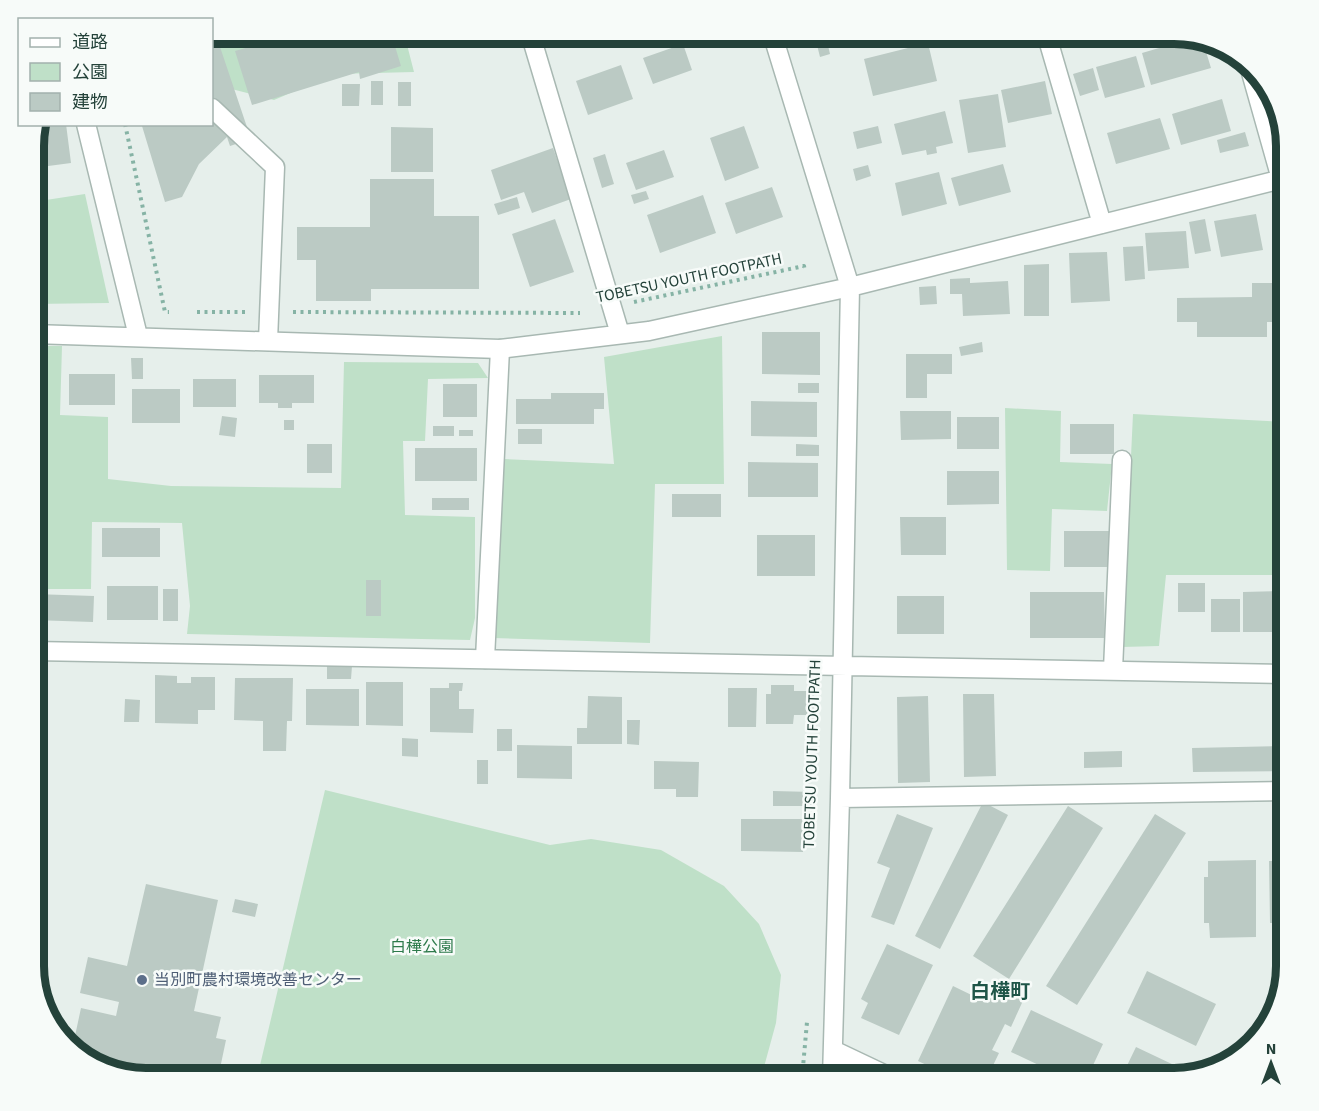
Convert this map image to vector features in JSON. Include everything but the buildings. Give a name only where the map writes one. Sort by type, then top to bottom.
[{"type":"street","points":[[533,44],[620,334]]},
{"type":"street","points":[[775,44],[850,287],[832,1068]]},
{"type":"street","points":[[1049,44],[1102,224]]},
{"type":"street","points":[[1256,86],[1276,152]]},
{"type":"street","points":[[213,109],[275,167],[268,341]]},
{"type":"street","points":[[86,126],[138,336]]},
{"type":"street","points":[[44,334],[500,349],[649,331],[850,287],[1276,180]]},
{"type":"street","points":[[485,659],[500,349]]},
{"type":"street","points":[[1113,670],[1122,460]]},
{"type":"street","points":[[44,651],[1276,674]]},
{"type":"street","points":[[840,798],[1276,791]]},
{"type":"street","points":[[833,1050],[871,1068]]},
{"type":"path","points":[[125,126],[165,312],[177,312]]},
{"type":"path","name":"TOBETSU YOUTH FOOTPATH","points":[[628,303],[804,266],[806,277]]},
{"type":"path","points":[[189,312],[248,312]]},
{"type":"path","name":"TOBETSU YOUTH FOOTPATH","points":[[284,312],[581,313]]},
{"type":"path","points":[[803,1068],[807,1018]]},
{"type":"green space","points":[[213,44],[407,44],[414,72],[335,74],[274,100],[213,84]]},
{"type":"green space","points":[[85,194],[109,303],[44,304],[44,200]]},
{"type":"green space","points":[[722,336],[724,484],[655,484],[650,643],[493,638],[503,459],[614,464],[604,357]]},
{"type":"green space","points":[[44,346],[62,346],[60,415],[108,417],[108,479],[171,486],[341,488],[344,362],[478,363],[488,378],[428,379],[425,441],[403,441],[405,515],[475,517],[475,618],[470,640],[187,634],[190,606],[182,523],[92,522],[91,589],[44,589]]},
{"type":"green space","points":[[1005,408],[1061,411],[1060,462],[1112,464],[1107,511],[1052,509],[1050,571],[1007,570]]},
{"type":"green space","points":[[1133,414],[1276,421],[1276,575],[1166,575],[1159,646],[1122,647]]},
{"type":"green space","name":"白樺公園","points":[[325,790],[550,845],[591,839],[661,850],[724,886],[759,924],[781,975],[776,1023],[764,1068],[259,1068]]},
{"type":"place","name":"当別町農村環境改善センター","points":[[142,980]]},
{"type":"district","name":"白樺町","points":[[1000,992]]}]
